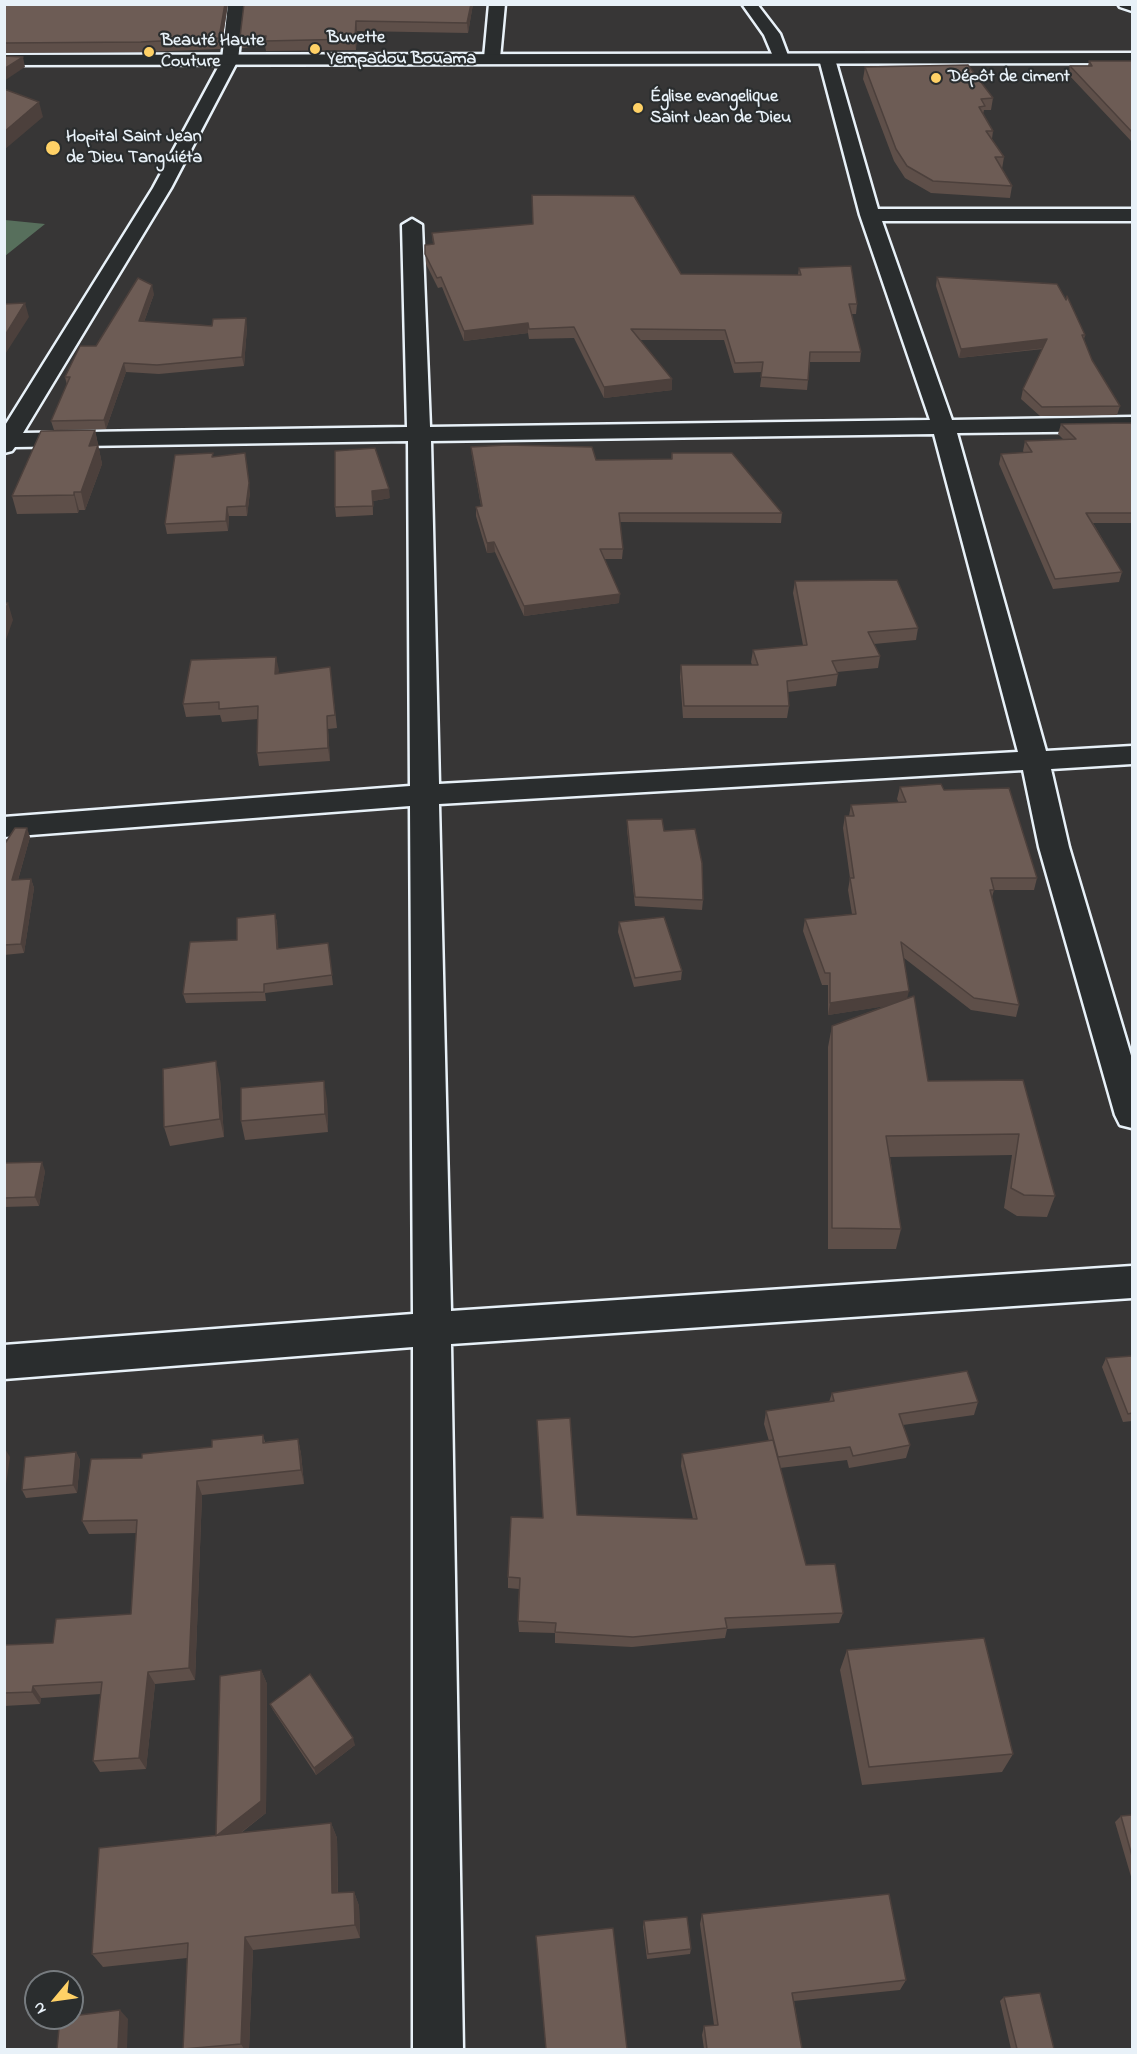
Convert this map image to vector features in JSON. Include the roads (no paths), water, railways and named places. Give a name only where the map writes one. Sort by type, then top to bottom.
[{"type":"street","points":[[6,443],[162,188],[230,60],[236,4]]},
{"type":"street","points":[[492,58],[497,4]]},
{"type":"street","points":[[748,4],[772,34],[781,58]]},
{"type":"street","points":[[1125,4],[1132,6]]},
{"type":"street","points":[[4,60],[1132,58]]},
{"type":"street","points":[[827,59],[870,215],[944,428],[1035,762],[1054,847],[1132,1115]]},
{"type":"street","points":[[870,215],[1132,215]]},
{"type":"street","points":[[412,225],[419,434],[422,795],[432,1329],[438,2049]]},
{"type":"street","points":[[6,443],[419,434],[1132,424]]},
{"type":"street","points":[[4,826],[422,795],[1132,755]]},
{"type":"street","points":[[4,1362],[432,1329],[1132,1282]]},
{"type":"place","name":"Buvette Yempadou Bouama","points":[[315,49]]},
{"type":"place","name":"Beauté Haute Couture","points":[[149,52]]},
{"type":"place","name":"Dépôt de ciment","points":[[936,78]]},
{"type":"place","name":"Église evangelique Saint Jean de Dieu","points":[[638,108]]},
{"type":"place","name":"Hopital Saint Jean de Dieu Tanguiéta","points":[[53,148]]}]
